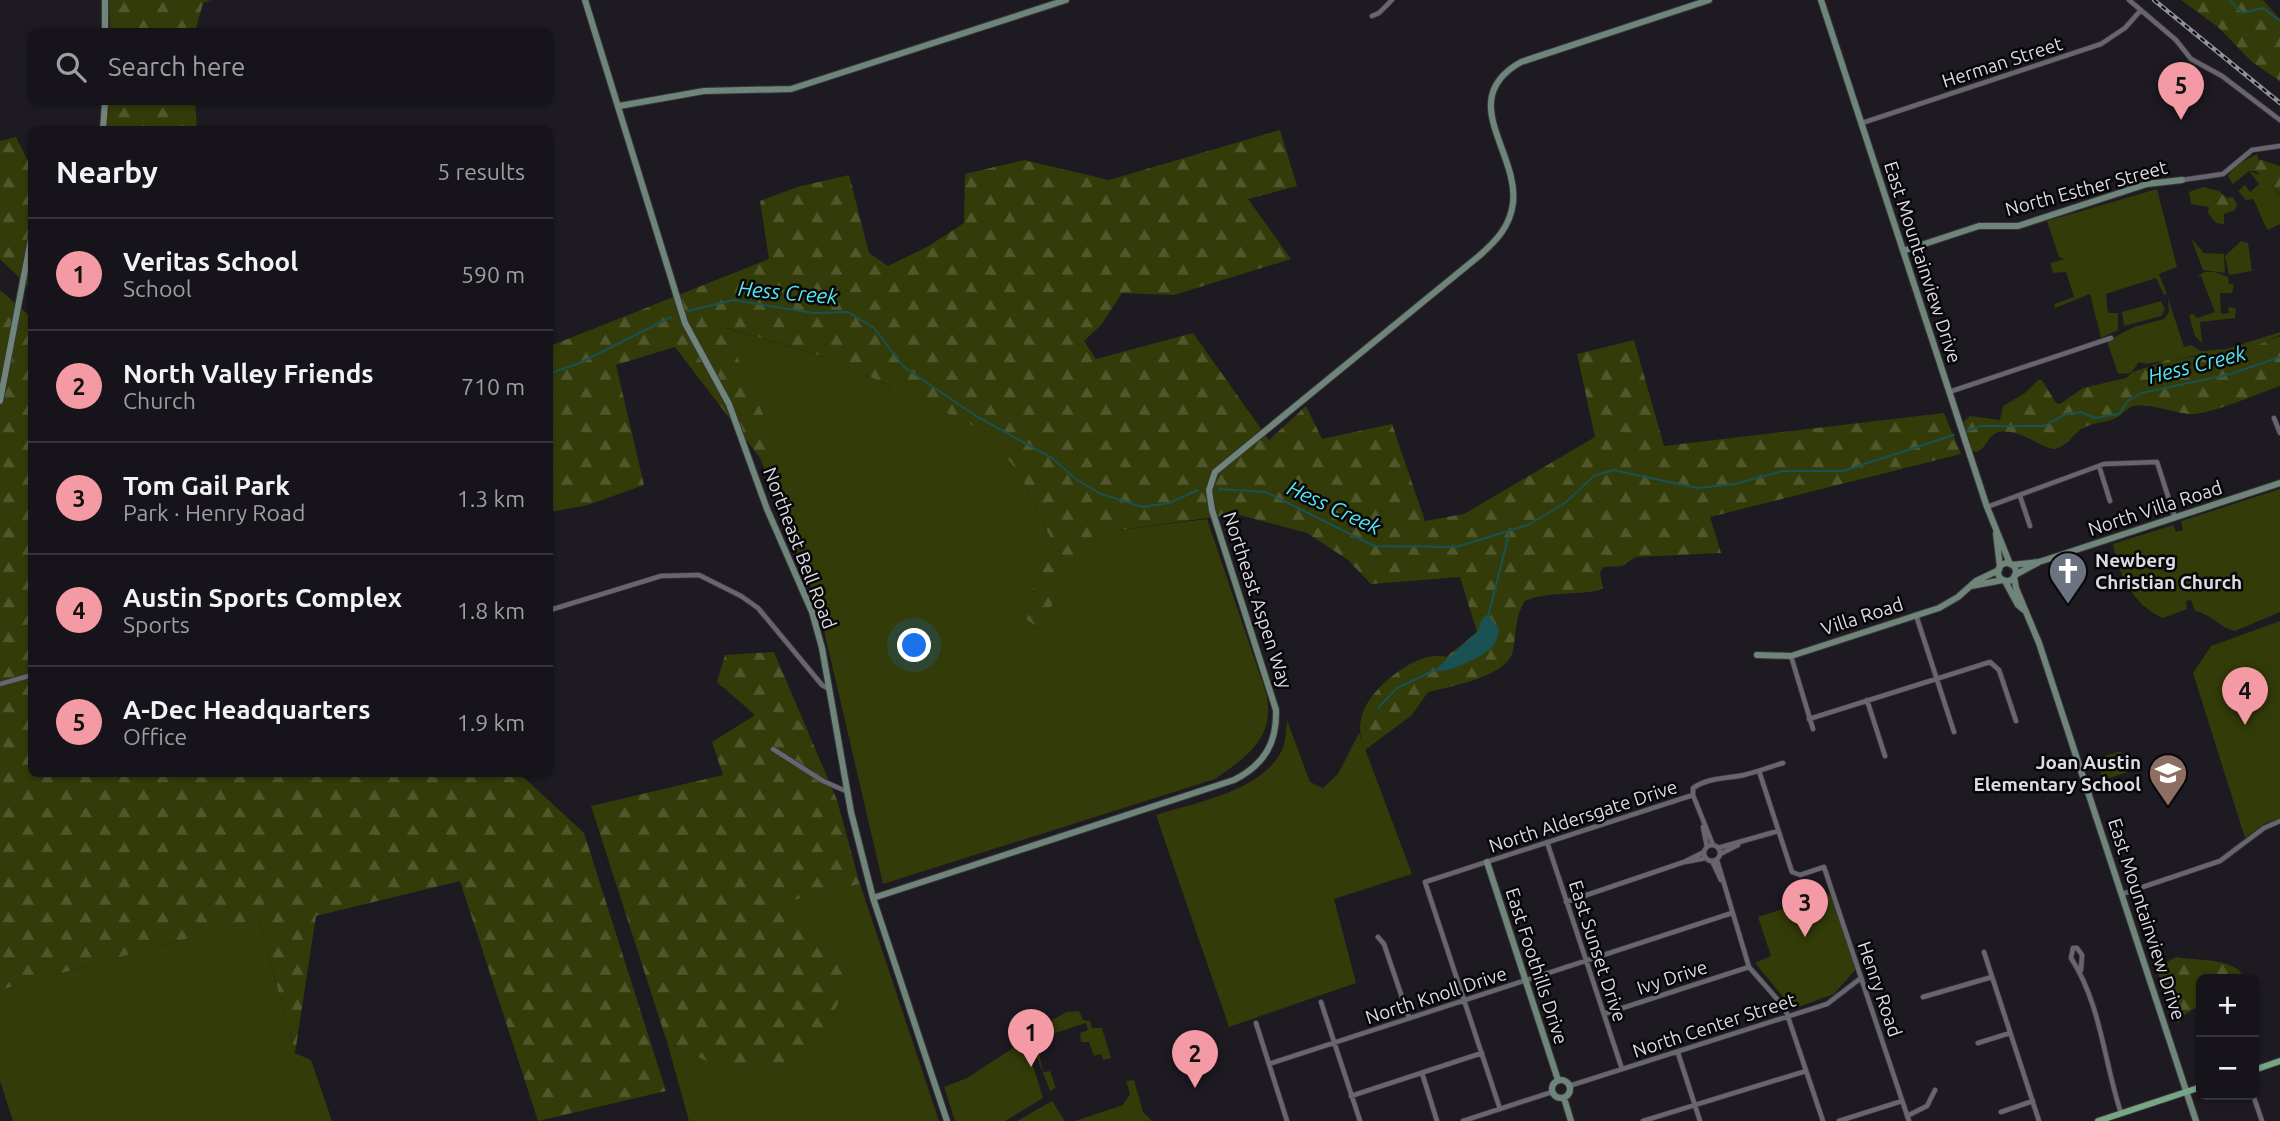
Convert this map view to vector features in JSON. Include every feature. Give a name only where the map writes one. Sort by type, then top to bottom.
[{"type":"main road","points":[[2259,1068],[2280,1061]]},
{"type":"main road","points":[[2098,1121],[2196,1089]]},
{"type":"street","points":[[105,0],[105,28]]},
{"type":"street","name":"Northeast Bell Road","points":[[584,0],[673,292],[689,332],[729,404],[767,509],[803,590],[819,635],[848,792],[873,898],[947,1121]]},
{"type":"street","points":[[618,106],[704,92],[790,89],[1066,0]]},
{"type":"street","points":[[1373,16],[1392,0]]},
{"type":"street","name":"Northeast Aspen Way","points":[[873,898],[1234,780],[1262,761],[1274,739],[1276,709],[1212,510],[1211,480],[1221,466],[1489,247],[1503,231],[1511,211],[1512,183],[1490,109],[1494,89],[1503,75],[1521,62],[1709,0]]},
{"type":"street","name":"East Mountainview Drive","points":[[1821,0],[1996,534],[2011,565],[2024,610],[2039,643],[2196,1121]]},
{"type":"street","points":[[2129,0],[2176,40],[2191,59],[2216,72],[2280,120]]},
{"type":"street","name":"Herman Street","points":[[1862,123],[2101,44],[2125,28],[2141,10]]},
{"type":"street","points":[[103,126],[105,105]]},
{"type":"street","name":"North Esther Street","points":[[1903,251],[1979,226],[2018,226],[2147,184],[2223,174],[2245,154],[2280,146]]},
{"type":"street","points":[[0,401],[28,255]]},
{"type":"street","points":[[1949,393],[2111,338]]},
{"type":"street","points":[[2274,418],[2280,433]]},
{"type":"street","points":[[1987,507],[2099,466],[2157,462],[2175,518]]},
{"type":"street","points":[[2099,466],[2110,501]]},
{"type":"street","name":"North Villa Road","points":[[1999,569],[2039,562],[2280,483]]},
{"type":"street","points":[[2020,496],[2030,526]]},
{"type":"street","name":"East Mountainview Drive","points":[[1996,534],[1999,569],[2018,605],[2024,610]]},
{"type":"street","name":"North Villa Road","points":[[2004,580],[2039,562]]},
{"type":"street","name":"Villa Road","points":[[1757,655],[1791,656],[1916,615],[1949,603],[1999,569]]},
{"type":"street","points":[[553,609],[661,576],[699,575],[741,596],[758,608],[822,685],[830,689]]},
{"type":"street","name":"Villa Road","points":[[1971,586],[2004,580]]},
{"type":"street","points":[[1916,615],[1954,732]]},
{"type":"street","points":[[1791,656],[1813,729]]},
{"type":"street","points":[[1809,719],[1982,663],[1994,664],[2016,722]]},
{"type":"street","points":[[0,684],[28,676]]},
{"type":"street","points":[[1867,700],[1885,756]]},
{"type":"street","points":[[773,749],[824,781],[848,792]]},
{"type":"street","name":"North Aldersgate Drive","points":[[1464,1000],[1425,882],[1693,795],[1693,788],[1698,784],[1783,763]]},
{"type":"street","points":[[1566,902],[1778,831],[1759,771]]},
{"type":"street","points":[[1693,795],[1749,967],[1780,1000],[1788,1016],[1823,1121]]},
{"type":"street","points":[[2122,894],[2220,861],[2264,828],[2280,821]]},
{"type":"street","name":"Henry Road","points":[[1778,831],[1792,872],[1800,875],[1824,867],[1908,1119]]},
{"type":"street","name":"East Sunset Drive","points":[[1547,842],[1622,1069]]},
{"type":"street","points":[[1712,851],[1714,861]]},
{"type":"street","name":"East Foothills Drive","points":[[1487,862],[1558,1080]]},
{"type":"street","name":"North Knoll Drive","points":[[1269,1064],[1732,913]]},
{"type":"street","points":[[1378,937],[1384,944],[1409,1018]]},
{"type":"street","points":[[2081,970],[2071,958],[2073,948],[2077,948],[2082,955],[2081,970],[2104,1042],[2108,1075],[2121,1114]]},
{"type":"street","points":[[1984,952],[2039,1121]]},
{"type":"street","name":"Ivy Drive","points":[[1604,1014],[1749,967]]},
{"type":"street","points":[[1923,997],[1992,977]]},
{"type":"street","name":"North Center Street","points":[[1569,1086],[1826,1004],[1861,978]]},
{"type":"street","points":[[1464,1000],[1500,1109]]},
{"type":"street","points":[[1321,1002],[1360,1121]]},
{"type":"street","points":[[1256,1023],[1287,1121]]},
{"type":"street","points":[[1978,1044],[2010,1033]]},
{"type":"street","points":[[1351,1096],[1482,1053]]},
{"type":"street","points":[[1678,1053],[1700,1121]]},
{"type":"street","points":[[1643,1121],[1806,1071]]},
{"type":"street","points":[[1422,1073],[1437,1121]]},
{"type":"street","points":[[1463,1121],[1552,1092],[1558,1080],[1563,1080],[1569,1086],[1568,1094],[1564,1098],[1558,1098],[1552,1092]]},
{"type":"street","points":[[1908,1119],[1927,1106],[1935,1090]]},
{"type":"street","points":[[1564,1098],[1571,1121]]},
{"type":"street","points":[[2255,1100],[2262,1121]]},
{"type":"street","points":[[1839,1121],[1902,1101]]},
{"type":"street","points":[[2001,1112],[2033,1101]]},
{"type":"green space","points":[[109,0],[211,0],[203,3],[196,28],[110,28]]},
{"type":"green space","points":[[2181,0],[2263,0],[2280,19],[2280,81],[2252,62],[2218,27]]},
{"type":"green space","points":[[108,105],[195,105],[197,126],[104,126]]},
{"type":"green space","points":[[1280,130],[1297,186],[1248,199],[1291,259],[1174,295],[1122,293],[1101,325],[1084,341],[1096,359],[1193,333],[1269,440],[1306,406],[1322,439],[1392,424],[1425,521],[1464,514],[1595,437],[1577,354],[1634,340],[1664,446],[1944,413],[1961,454],[1710,517],[1721,553],[1636,557],[1622,566],[1603,567],[1600,573],[1603,588],[1598,590],[1545,595],[1525,601],[1517,620],[1512,654],[1507,662],[1475,680],[1428,692],[1412,715],[1365,750],[1360,722],[1363,712],[1386,681],[1423,658],[1446,657],[1477,632],[1460,577],[1371,584],[1348,560],[1307,533],[1236,514],[1120,530],[1072,566],[1040,629],[1020,615],[1055,547],[1019,473],[986,432],[835,360],[724,327],[779,450],[760,458],[675,347],[616,365],[644,485],[588,505],[553,511],[553,345],[769,259],[760,201],[797,187],[849,175],[869,253],[888,266],[927,247],[964,223],[965,174],[1024,160],[1109,180]]},
{"type":"green space","points":[[16,137],[28,161],[28,286],[0,259],[0,141]]},
{"type":"green space","points":[[2257,154],[2258,159],[2280,166],[2280,194],[2256,171],[2249,171],[2233,184],[2228,176],[2236,165]]},
{"type":"green space","points":[[2249,171],[2261,175],[2280,195],[2280,224],[2268,230],[2253,199],[2246,200],[2238,191],[2245,185],[2250,192],[2259,184]]},
{"type":"green space","points":[[2203,187],[2219,191],[2227,198],[2233,197],[2237,204],[2235,210],[2224,214],[2224,224],[2216,223],[2208,213],[2209,207],[2191,204],[2189,192]]},
{"type":"green space","points":[[2157,189],[2177,267],[2159,274],[2167,294],[2164,295],[2156,278],[2106,294],[2108,313],[2118,313],[2118,330],[2101,338],[2090,294],[2055,308],[2054,304],[2074,297],[2066,272],[2053,273],[2050,263],[2065,259],[2059,257],[2047,221]]},
{"type":"green space","points":[[2191,238],[2204,253],[2224,254],[2225,273],[2203,270]]},
{"type":"green space","points":[[2241,241],[2248,243],[2252,271],[2229,275],[2225,256]]},
{"type":"green space","points":[[2205,272],[2215,272],[2228,277],[2229,284],[2234,285],[2232,293],[2220,293],[2221,314],[2229,313],[2228,307],[2236,308],[2235,318],[2200,322],[2202,343],[2195,336],[2189,315],[2193,314],[2197,318],[2215,312],[2201,276],[2197,276]]},
{"type":"green space","points":[[0,290],[28,314],[28,777],[523,777],[584,833],[666,1091],[538,1121],[460,881],[316,916],[295,1053],[259,919],[0,990]]},
{"type":"green space","points":[[2168,298],[2184,347],[2191,345],[2201,351],[2226,349],[2280,332],[2280,335],[2221,363],[2199,355],[2146,364],[2139,362],[2131,373],[2118,374],[2107,341],[2134,327],[2164,319],[2169,312]]},
{"type":"green space","points":[[2161,301],[2165,310],[2161,316],[2124,326],[2122,312]]},
{"type":"green space","points":[[723,327],[835,360],[986,432],[1019,473],[1055,547],[1020,615],[1040,629],[1072,566],[1120,530],[1207,519],[1266,693],[1267,722],[1257,744],[1215,779],[883,884],[819,609],[760,458],[779,450]]},
{"type":"green space","points":[[2280,336],[2280,386],[2212,411],[2193,414],[2134,406],[2116,418],[2085,427],[2055,449],[2015,433],[1999,432],[1976,452],[1972,450],[1963,422],[1970,416],[2000,420],[2003,406],[2025,393],[2038,380],[2042,380],[2056,403],[2060,404],[2083,388],[2126,378],[2133,372],[2167,360],[2200,356],[2221,364],[2238,353]]},
{"type":"green space","points":[[2280,489],[2280,612],[2235,631],[2195,611],[2191,600],[2186,601],[2187,609],[2163,618],[2143,605],[2129,588],[2119,567],[2113,544],[2173,525],[2176,532],[2183,530],[2181,521]]},
{"type":"green space","points":[[2280,621],[2280,818],[2266,823],[2245,838],[2193,673],[2211,646]]},
{"type":"green space","points":[[774,652],[837,800],[860,884],[785,902],[850,966],[840,999],[812,1060],[731,1073],[667,1042],[591,806],[723,775],[712,742],[755,715],[717,682],[725,655]]},
{"type":"green space","points":[[1287,720],[1310,782],[1323,788],[1338,774],[1359,733],[1412,874],[1334,899],[1356,983],[1229,1027],[1156,815],[1226,794],[1258,777],[1271,766],[1283,749]]},
{"type":"green space","points":[[2121,751],[2128,772],[2103,780],[2096,759]]},
{"type":"green space","points":[[860,884],[939,1121],[689,1121],[667,1042],[731,1073],[785,901]]},
{"type":"green space","points":[[1830,894],[1857,968],[1834,994],[1793,1009],[1755,963],[1771,956],[1758,917]]},
{"type":"green space","points":[[259,919],[295,1053],[311,1060],[332,1121],[13,1121],[0,1081],[0,990]]},
{"type":"green space","points":[[2176,957],[2225,963],[2242,974],[2196,974],[2196,1007],[2184,1015],[2178,1024],[2156,968]]},
{"type":"green space","points":[[1079,1011],[1083,1020],[1090,1021],[1092,1028],[1102,1028],[1111,1058],[1103,1060],[1101,1054],[1094,1056],[1089,1042],[1081,1042],[1080,1033],[1088,1030],[1086,1023],[1040,1038],[1042,1046],[1038,1047],[1043,1072],[1050,1071],[1056,1088],[1050,1091],[1035,1052],[1038,1040],[1025,1037],[1024,1046],[1028,1049],[1043,1098],[1005,1121],[955,1121],[944,1087],[967,1078],[1019,1044],[1019,1038],[1067,1012]]},
{"type":"green space","points":[[1134,1080],[1143,1112],[1152,1121],[1075,1121],[1123,1105],[1130,1094],[1126,1081]]},
{"type":"green space","points":[[1052,1101],[1065,1121],[1017,1121]]},
{"type":"water","points":[[1488,614],[1499,629],[1492,647],[1463,664],[1447,670],[1435,670],[1477,632],[1482,619]]},
{"type":"waterway","points":[[2229,0],[2243,13],[2263,8],[2280,21]]},
{"type":"waterway","name":"Hess Creek","points":[[688,311],[733,300],[814,313],[848,312],[874,328],[904,367],[976,416],[1052,458],[1077,480],[1101,494],[1143,507],[1169,503],[1198,490]]},
{"type":"waterway","name":"Hess Creek","points":[[553,372],[580,363],[671,317]]},
{"type":"waterway","name":"Hess Creek","points":[[1966,431],[1980,426],[2044,426],[2066,414],[2081,412],[2095,418],[2119,414],[2128,401],[2141,393],[2231,374],[2280,357]]},
{"type":"waterway","name":"Hess Creek","points":[[1219,489],[1266,492],[1374,546],[1456,547],[1528,525],[1565,503],[1594,476],[1613,470],[1697,488],[1735,484],[1783,471],[1843,471],[1954,435]]},
{"type":"waterway","points":[[1488,617],[1509,534]]},
{"type":"waterway","points":[[1378,708],[1397,688],[1435,670]]},
{"type":"railway","points":[[2154,0],[2280,103]]},
{"type":"place","name":"A-Dec Headquarters","points":[[2181,120]]},
{"type":"place","name":"Newberg Christian Church","points":[[2068,605]]},
{"type":"place","name":"Austin Sports Complex","points":[[2245,725]]},
{"type":"place","name":"Joan Austin Elementary School","points":[[2168,807]]},
{"type":"place","name":"Tom Gail Park","points":[[1805,937]]},
{"type":"place","name":"Veritas School","points":[[1031,1067]]},
{"type":"place","name":"North Valley Friends","points":[[1195,1088]]}]
